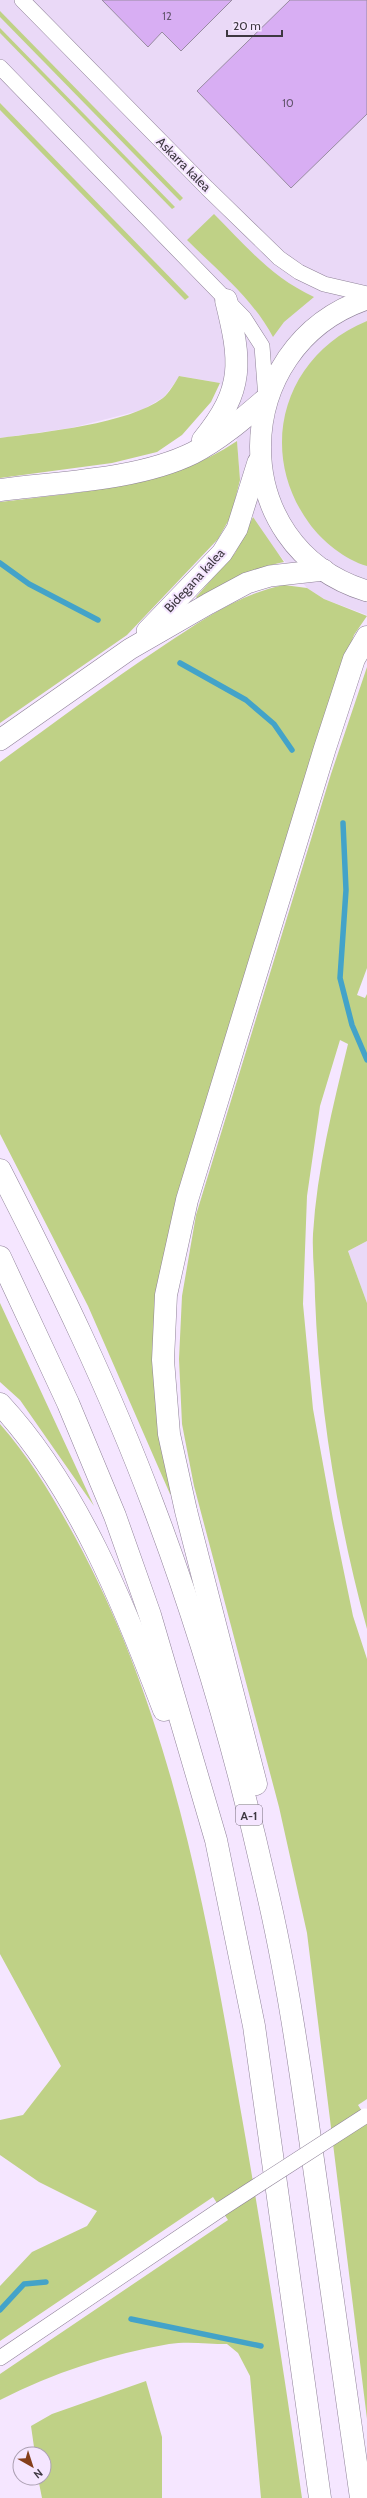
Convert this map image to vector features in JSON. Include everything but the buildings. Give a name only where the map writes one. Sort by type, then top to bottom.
[{"type":"highway","points":[[193,452],[224,411],[234,390],[238,364],[234,332],[226,300]]},
{"type":"highway","points":[[0,490],[116,475],[159,466],[193,452],[238,423],[266,399]]},
{"type":"highway","points":[[267,1888],[256,1785],[186,1511],[169,1434],[164,1360],[166,1295],[187,1200],[354,659],[367,637]]},
{"type":"highway","name":"A-1","points":[[0,1170],[51,1268],[96,1367],[153,1504],[190,1607],[244,1790],[267,1888],[293,2015],[361,2498]]},
{"type":"highway","points":[[0,1257],[68,1403],[115,1516],[150,1615],[216,1840],[254,2026],[320,2498]]},
{"type":"highway","points":[[0,1404],[46,1463],[86,1530],[128,1615],[216,1840]]},
{"type":"street","name":"Askarra kalea","points":[[22,0],[207,188],[280,258],[299,272],[324,284],[367,294]]},
{"type":"street","points":[[0,67],[244,318],[262,346],[266,399]]},
{"type":"street","points":[[367,299],[328,316],[308,333],[290,352],[276,375],[266,399],[260,428],[260,457],[264,484],[273,509],[286,532],[303,553],[324,570],[353,587],[367,591]]},
{"type":"street","name":"Bidegana kalea","points":[[130,649],[222,553],[237,529],[260,457]]},
{"type":"street","name":"Bidegana kalea","points":[[0,740],[130,649],[247,584],[270,576],[324,570]]},
{"type":"street","points":[[0,2358],[221,2209],[365,2116]]},
{"type":"shaded area","points":[[0,0],[367,0],[367,615],[324,599],[307,588],[266,539],[253,517],[240,480],[237,441],[220,383],[180,376],[164,397],[142,410],[71,428],[0,438]]},
{"type":"shaded area","points":[[367,1241],[367,1303],[348,1251]]},
{"type":"green space","points":[[0,11],[183,198],[180,201],[0,17]]},
{"type":"green space","points":[[0,28],[175,207],[172,209],[0,33]]},
{"type":"green space","points":[[0,103],[189,297],[185,300],[0,110]]},
{"type":"green space","points":[[214,214],[272,271],[314,297],[284,322],[273,337],[265,323],[245,298],[187,240]]},
{"type":"green space","points":[[367,321],[367,566],[342,555],[327,543],[309,523],[293,495],[284,465],[282,436],[287,407],[298,381],[315,357],[339,336]]},
{"type":"green space","points":[[179,376],[220,383],[211,402],[182,435],[157,452],[112,463],[0,478],[0,438],[85,426],[129,414],[148,407],[163,398],[170,391]]},
{"type":"green space","points":[[237,441],[240,480],[231,516],[218,539],[127,635],[0,723],[0,502],[61,495],[123,485],[153,478],[183,469],[211,456]]},
{"type":"green space","points":[[253,517],[284,562],[261,568],[240,577],[198,600],[196,597],[235,553]]},
{"type":"green space","points":[[284,585],[307,588],[324,599],[367,616],[354,635],[335,687],[163,1275],[175,1492],[170,1494],[88,1306],[0,1134],[0,762],[122,674],[206,618],[251,595]]},
{"type":"green space","points":[[367,667],[367,968],[357,995],[365,998],[367,994],[367,1241],[348,1251],[367,1303],[367,1629],[347,1548],[332,1465],[317,1339],[313,1258],[313,1234],[318,1186],[331,1114],[348,1044],[340,1040],[320,1106],[307,1196],[303,1304],[313,1409],[333,1519],[353,1616],[367,1659],[367,2099],[358,2105],[367,2119],[367,2419],[307,1933],[279,1807],[194,1486],[182,1424],[179,1359],[182,1296],[196,1215],[331,774]]},
{"type":"green space","points":[[0,1303],[94,1506],[20,1400],[0,1382]]},
{"type":"green space","points":[[0,1424],[21,1450],[50,1493],[75,1537],[107,1601],[134,1666],[157,1733],[177,1800],[194,1869],[223,2008],[279,2340],[302,2498],[261,2498],[250,2376],[238,2353],[227,2344],[176,2343],[125,2353],[61,2373],[0,2400],[0,2374],[228,2220],[213,2197],[0,2341],[0,2286],[32,2252],[87,2226],[97,2211],[39,2182],[0,2155],[0,2120],[23,2115],[61,2066],[0,1954]]},
{"type":"green space","points":[[146,2381],[162,2437],[162,2498],[42,2498],[40,2486],[52,2486],[52,2446],[34,2446],[31,2426],[52,2414]]},
{"type":"waterway","points":[[0,563],[29,584],[98,620]]},
{"type":"waterway","points":[[180,663],[246,700],[274,724],[292,750]]},
{"type":"waterway","points":[[343,823],[346,890],[340,978],[352,1025],[367,1060]]},
{"type":"waterway","points":[[0,2310],[24,2284],[46,2282]]},
{"type":"waterway","points":[[131,2319],[261,2346]]}]
